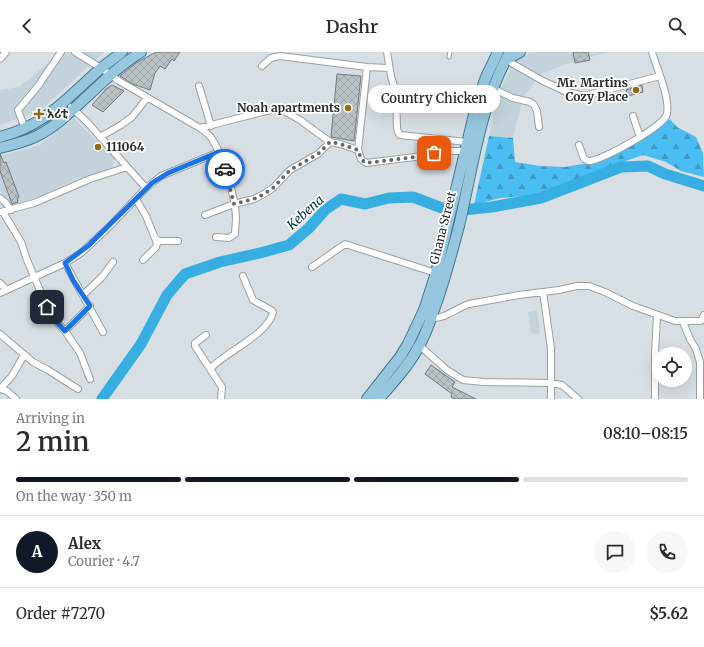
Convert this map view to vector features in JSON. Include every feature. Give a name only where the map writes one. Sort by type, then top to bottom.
[{"type":"main road","points":[[0,137],[13,134],[46,118],[101,68],[122,52]]},
{"type":"main road","points":[[0,148],[37,136],[74,110],[111,75],[140,52]]},
{"type":"main road","points":[[491,52],[492,64]]},
{"type":"main road","name":"Ghana Street","points":[[367,399],[390,372],[408,344],[424,310],[436,273],[459,226],[461,189],[466,146],[476,106],[498,52]]},
{"type":"main road","points":[[508,56],[520,52]]},
{"type":"main road","name":"Ghana Street","points":[[379,399],[404,369],[420,346],[431,318],[441,290],[447,249],[447,226],[461,189],[484,113],[508,56]]},
{"type":"street","points":[[0,59],[6,52]]},
{"type":"street","points":[[25,129],[18,110],[54,64],[61,52]]},
{"type":"street","points":[[75,52],[119,81],[200,128],[211,137],[219,152],[225,170],[236,218],[235,234],[230,238],[216,237]]},
{"type":"street","points":[[388,52],[396,93],[397,128],[400,135],[466,146]]},
{"type":"street","points":[[578,145],[584,159],[591,161],[613,152],[640,137],[665,120],[667,114],[667,104],[652,52]]},
{"type":"street","points":[[262,66],[271,58],[280,56],[367,67],[390,68]]},
{"type":"street","points":[[508,56],[543,81],[567,92],[584,96],[660,76]]},
{"type":"street","points":[[367,67],[358,150],[361,159],[366,163],[423,156],[466,146]]},
{"type":"street","points":[[199,86],[212,126]]},
{"type":"street","points":[[494,88],[513,98],[530,102],[534,105],[537,111],[539,127]]},
{"type":"street","points":[[100,137],[132,117],[147,98]]},
{"type":"street","points":[[65,102],[100,137],[146,188]]},
{"type":"street","points":[[200,128],[271,110],[282,110],[300,120],[330,142],[358,150]]},
{"type":"street","points":[[633,116],[640,137]]},
{"type":"street","points":[[205,215],[234,204],[254,199],[264,194],[273,188],[290,170],[318,154],[330,142]]},
{"type":"street","points":[[0,294],[65,263],[88,246],[146,188],[168,173],[219,152]]},
{"type":"street","points":[[90,379],[80,353],[65,331],[51,316],[21,242],[1,212],[34,203],[90,178],[127,167]]},
{"type":"street","points":[[0,198],[11,210]]},
{"type":"street","points":[[136,199],[146,216],[158,243],[143,260]]},
{"type":"street","points":[[156,239],[160,241],[178,241]]},
{"type":"street","points":[[312,267],[345,244],[436,273]]},
{"type":"street","points":[[83,295],[102,277],[113,262]]},
{"type":"street","points":[[65,263],[103,332]]},
{"type":"street","points":[[210,369],[214,364],[241,346],[258,332],[266,325],[272,315],[273,312],[271,310],[253,300],[243,276]]},
{"type":"street","points":[[0,283],[7,290]]},
{"type":"street","points":[[431,318],[442,318],[462,306],[470,304],[577,286],[589,286],[633,306],[675,321],[701,321],[704,316]]},
{"type":"street","points":[[543,292],[551,348],[551,399]]},
{"type":"street","points":[[65,331],[90,306]]},
{"type":"street","points":[[655,399],[657,315]]},
{"type":"street","points":[[683,322],[696,349],[700,362],[700,399]]},
{"type":"street","points":[[0,335],[33,362],[78,389]]},
{"type":"street","points":[[206,335],[195,343],[195,346],[222,387],[221,399]]},
{"type":"street","points":[[420,346],[447,370],[463,380],[484,382],[550,383],[562,385],[578,399]]},
{"type":"street","points":[[16,399],[7,391],[0,389],[12,376],[24,355]]},
{"type":"lane","points":[[449,57],[450,52]]},
{"type":"shaded area","points":[[62,52],[104,52],[40,111],[0,125],[0,90],[19,87]]},
{"type":"shaded area","points":[[530,52],[608,52],[563,65],[542,74],[524,95],[513,138],[489,136],[498,94],[513,64]]},
{"type":"shaded area","points":[[74,118],[114,158],[113,167],[74,180],[37,197],[11,206],[0,192],[0,156],[40,145]]},
{"type":"shaded area","points":[[537,310],[540,333],[531,334],[528,312]]},
{"type":"green space","points":[[670,119],[677,127],[696,137],[703,153],[704,177],[681,171],[666,162],[643,155],[539,195],[500,198],[474,205],[489,136],[513,138],[515,162],[540,166],[565,167],[588,163],[644,138]]},
{"type":"building","points":[[156,52],[180,52],[174,61],[172,59],[165,69],[160,66],[155,73],[150,90],[133,84],[120,76],[136,63]]},
{"type":"building","points":[[573,52],[588,52],[590,60],[575,63]]},
{"type":"building","name":"Noah apartments","points":[[337,74],[361,76],[354,141],[331,137]]},
{"type":"building","points":[[112,85],[124,91],[103,112],[92,105],[106,89]]},
{"type":"building","points":[[642,85],[643,92],[628,96],[626,90]]},
{"type":"building","points":[[0,154],[4,163],[6,162],[19,197],[17,198],[18,202],[12,204],[0,171]]},
{"type":"building","points":[[431,365],[455,382],[452,387],[476,399],[455,399],[451,397],[452,394],[425,374]]},
{"type":"waterway","name":"Kebena","points":[[102,399],[141,344],[167,295],[185,274],[220,262],[289,245],[309,228],[325,210],[341,199],[365,204],[389,198],[413,197],[455,213],[463,210],[492,207],[541,198],[621,167],[648,166],[665,174],[704,186]]},
{"type":"way so far","points":[[225,169],[234,204],[254,199],[264,194],[273,188],[290,170],[298,164],[318,154],[330,142],[358,150],[361,159],[366,163],[423,156],[434,153]]},
{"type":"place","name":"Mr. Martins Cozy Place","points":[[636,90]]},
{"type":"place","name":"Noah apartments","points":[[348,108]]},
{"type":"place","name":"አሪቲ","points":[[39,114]]},
{"type":"place","name":"111064","points":[[98,147]]},
{"type":"place","name":"Country Chicken","points":[[434,153]]},
{"type":"route","points":[[47,307],[51,316],[65,331],[76,318],[90,306],[73,280],[65,263],[81,253],[109,227],[146,188],[161,176],[219,152],[225,169]]}]
